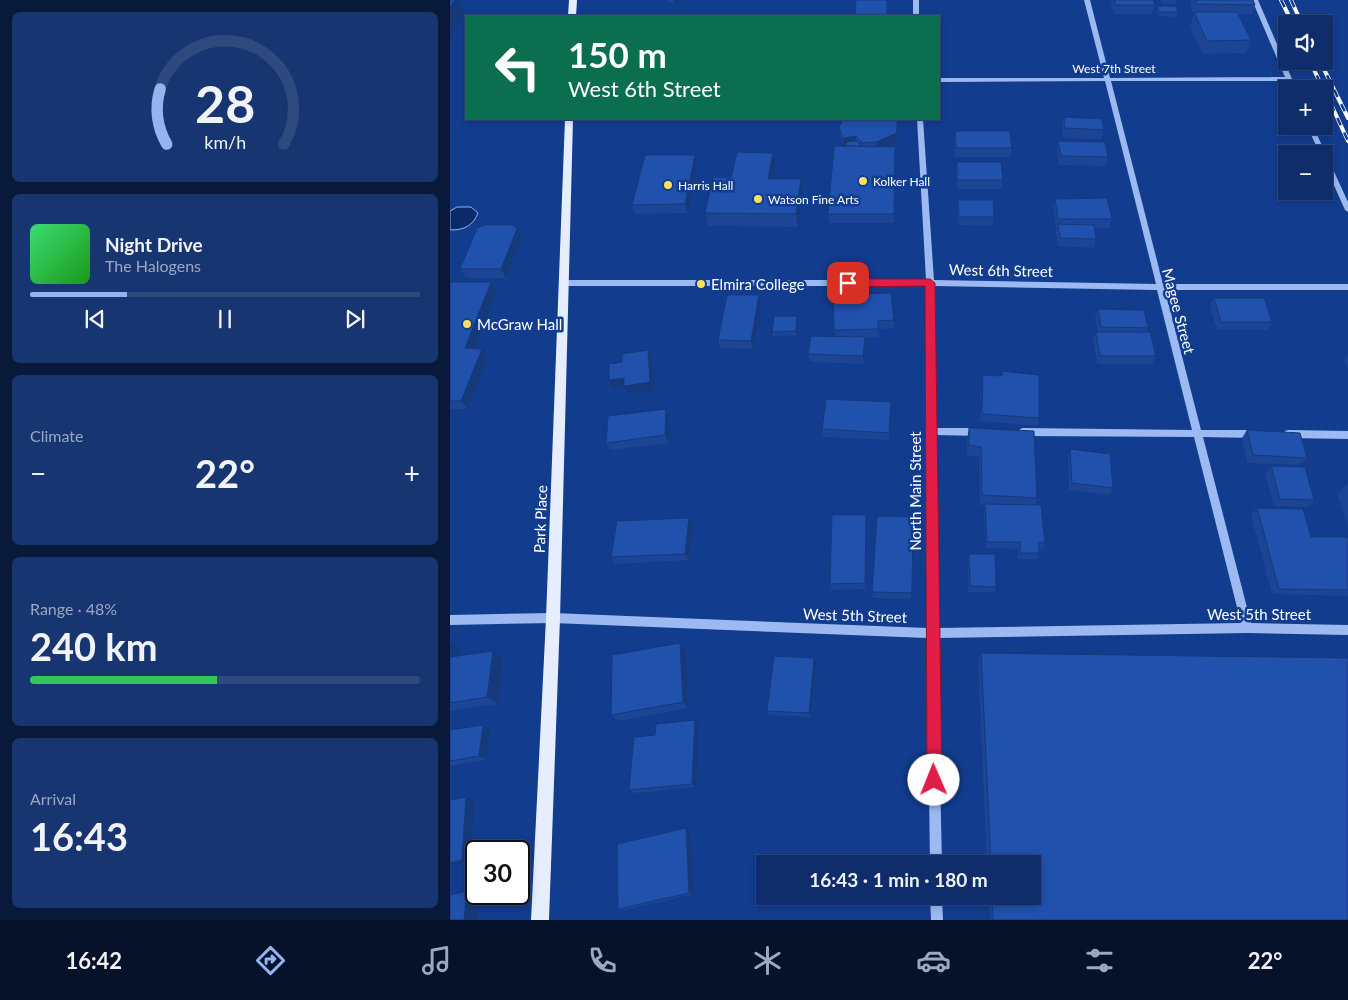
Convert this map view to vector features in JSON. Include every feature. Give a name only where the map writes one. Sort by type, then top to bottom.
[{"type":"main road","points":[[572,15],[573,0]]},
{"type":"main road","name":"Park Place","points":[[540,920],[553,618],[569,120]]},
{"type":"street","points":[[916,0],[916,15]]},
{"type":"street","name":"Magee Street","points":[[1087,0],[1158,287],[1247,628]]},
{"type":"street","points":[[1255,0],[1289,79]]},
{"type":"street","name":"West 7th Street","points":[[940,80],[1289,79]]},
{"type":"street","name":"North Main Street","points":[[920,120],[930,283],[932,633],[936,855]]},
{"type":"street","points":[[1333,177],[1348,210]]},
{"type":"street","name":"West 6th Street","points":[[564,283],[930,283],[1158,287],[1348,287]]},
{"type":"street","points":[[931,431],[993,432]]},
{"type":"street","points":[[1012,432],[1261,434]]},
{"type":"street","points":[[1280,434],[1348,434]]},
{"type":"street","name":"West 5th Street","points":[[450,620],[553,618],[932,633],[1247,628],[1348,630]]},
{"type":"street","points":[[936,905],[937,920]]},
{"type":"water","points":[[457,207],[471,207],[478,213],[471,224],[460,229],[450,230],[450,211]]},
{"type":"building","points":[[450,0],[455,0],[450,8]]},
{"type":"building","points":[[856,0],[887,0],[887,15],[855,15]]},
{"type":"building","points":[[1114,0],[1153,0],[1155,5],[1116,5]]},
{"type":"building","points":[[1195,0],[1253,0],[1255,5],[1196,4]]},
{"type":"building","points":[[1157,6],[1176,6],[1178,12],[1159,12]]},
{"type":"building","points":[[1194,12],[1237,12],[1251,40],[1207,41]]},
{"type":"building","points":[[1064,117],[1102,119],[1104,130],[1065,128]]},
{"type":"building","points":[[842,120],[895,120],[897,121],[897,133],[876,142],[862,143],[856,136],[843,138],[839,127]]},
{"type":"building","points":[[955,131],[1010,131],[1012,148],[956,148]]},
{"type":"building","points":[[856,141],[862,146],[846,146],[846,142]]},
{"type":"building","points":[[1058,141],[1105,142],[1108,157],[1061,156]]},
{"type":"building","name":"Kolker Hall","points":[[834,146],[895,147],[894,214],[828,214]]},
{"type":"building","name":"Watson Fine Arts","points":[[737,152],[773,153],[768,179],[801,179],[796,214],[705,213],[713,177],[731,178]]},
{"type":"building","name":"Harris Hall","points":[[645,155],[695,155],[685,204],[632,205]]},
{"type":"building","points":[[957,162],[1001,162],[1003,180],[957,180]]},
{"type":"building","points":[[1107,198],[1112,219],[1058,219],[1055,199]]},
{"type":"building","points":[[958,200],[993,200],[994,217],[959,217]]},
{"type":"building","points":[[1058,224],[1094,225],[1096,239],[1060,238]]},
{"type":"building","points":[[485,225],[514,225],[517,229],[501,269],[460,269],[477,228]]},
{"type":"building","name":"McGraw Hall","points":[[450,282],[491,282],[465,348],[482,349],[461,401],[450,401]]},
{"type":"building","points":[[891,293],[894,320],[878,321],[878,329],[834,330],[833,295]]},
{"type":"building","points":[[727,295],[759,295],[751,341],[718,340]]},
{"type":"building","points":[[1214,298],[1264,298],[1272,322],[1221,322]]},
{"type":"building","points":[[1098,309],[1144,310],[1148,328],[1101,327]]},
{"type":"building","points":[[774,316],[797,316],[796,331],[772,332]]},
{"type":"building","points":[[1096,332],[1150,332],[1156,356],[1100,356]]},
{"type":"building","points":[[811,336],[865,337],[863,356],[808,354]]},
{"type":"building","points":[[648,350],[650,382],[624,386],[624,378],[609,380],[609,364],[622,362],[622,354]]},
{"type":"building","points":[[1003,371],[1039,375],[1039,418],[982,414],[983,375],[1002,376]]},
{"type":"building","points":[[826,399],[891,402],[889,433],[822,429]]},
{"type":"building","points":[[666,409],[665,435],[606,443],[608,416]]},
{"type":"building","points":[[969,428],[1034,431],[1037,498],[982,495],[981,447],[969,445]]},
{"type":"building","points":[[1247,430],[1300,433],[1307,458],[1253,455]]},
{"type":"building","points":[[1070,449],[1110,454],[1113,488],[1072,483]]},
{"type":"building","points":[[1271,466],[1305,467],[1314,500],[1280,499]]},
{"type":"building","points":[[985,504],[1041,505],[1045,543],[1039,542],[1039,553],[1020,553],[1020,542],[987,542]]},
{"type":"building","points":[[1257,508],[1303,509],[1311,537],[1348,537],[1348,590],[1279,589]]},
{"type":"building","points":[[832,515],[866,515],[865,583],[830,584]]},
{"type":"building","points":[[877,516],[913,517],[912,593],[872,592]]},
{"type":"building","points":[[689,518],[685,554],[611,557],[617,521]]},
{"type":"building","points":[[969,554],[995,554],[996,587],[970,586]]},
{"type":"building","points":[[680,643],[683,702],[611,715],[612,655]]},
{"type":"building","points":[[493,651],[487,697],[450,703],[450,657]]},
{"type":"building","points":[[981,653],[1348,658],[1348,920],[993,920],[992,905],[1041,905],[1041,855],[991,855]]},
{"type":"building","points":[[774,656],[814,658],[809,713],[767,711]]},
{"type":"building","points":[[695,720],[692,784],[629,790],[634,737],[655,735],[656,724]]},
{"type":"building","points":[[483,725],[479,756],[450,761],[450,730]]},
{"type":"building","points":[[466,797],[462,860],[450,863],[450,800]]},
{"type":"building","points":[[686,828],[689,893],[618,909],[617,844]]},
{"type":"building","points":[[465,891],[464,920],[450,920],[450,895]]},
{"type":"railway","points":[[1281,0],[1288,15]]},
{"type":"railway","points":[[1291,0],[1298,15]]},
{"type":"railway","points":[[1314,70],[1319,80]]},
{"type":"railway","points":[[1324,70],[1348,118]]},
{"type":"railway","points":[[1333,108],[1348,141]]},
{"type":"place","name":"Kolker Hall","points":[[863,181]]},
{"type":"place","name":"Harris Hall","points":[[668,185]]},
{"type":"place","name":"Watson Fine Arts","points":[[758,199]]},
{"type":"place","name":"Elmira College","points":[[701,284]]},
{"type":"place","name":"McGraw Hall","points":[[467,324]]},
{"type":"route","points":[[848,283],[930,283],[934,780]]}]
